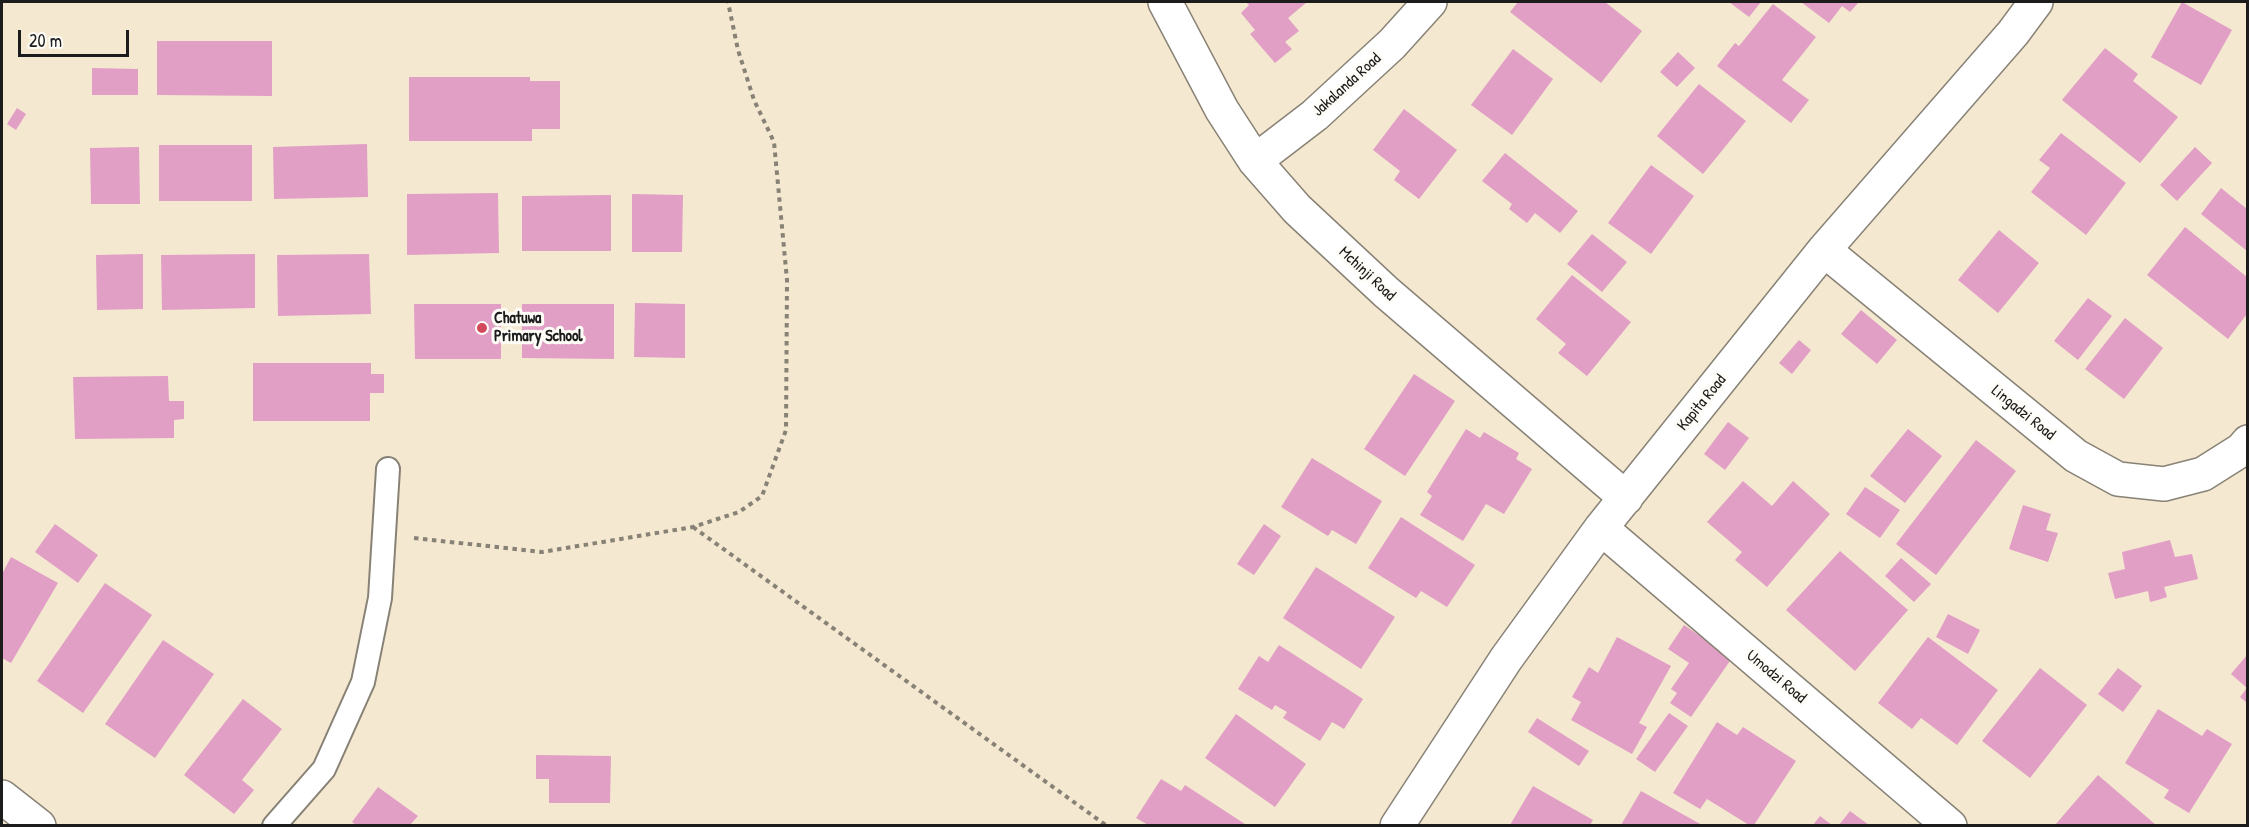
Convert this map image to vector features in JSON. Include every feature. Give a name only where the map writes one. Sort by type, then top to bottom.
[{"type":"street","name":"Mchinji Road","points":[[1166,2],[1221,110],[1255,161],[1297,209],[1386,292],[1626,498]]},
{"type":"street","name":"Jakalanda Road","points":[[1255,161],[1315,115],[1392,44],[1430,2]]},
{"type":"street","name":"Kapita Road","points":[[1397,825],[1506,659],[1601,528],[1824,250],[2013,33],[2036,2]]},
{"type":"street","name":"Lingadzi Road","points":[[1824,250],[2076,456],[2118,478],[2164,484],[2203,474],[2241,450],[2247,442]]},
{"type":"street","name":"Umodzi Road","points":[[1601,528],[1950,825]]},
{"type":"street","points":[[2,797],[39,825]]},
{"type":"lane","points":[[274,825],[324,769],[363,682],[380,598],[388,469]]},
{"type":"path","points":[[386,514],[416,540],[542,552],[693,526],[739,512],[762,496],[786,430],[787,280],[774,142],[754,100],[738,50],[728,2]]},
{"type":"path","points":[[693,526],[1107,825]]},
{"type":"building","points":[[1246,2],[1307,2],[1288,18],[1299,31],[1285,42],[1292,49],[1275,63],[1250,34],[1255,30],[1241,13],[1249,5]]},
{"type":"building","points":[[1518,2],[1605,2],[1642,31],[1601,83],[1510,12]]},
{"type":"building","points":[[1729,2],[1761,2],[1749,17]]},
{"type":"building","points":[[1801,2],[1859,2],[1850,12],[1842,6],[1829,23]]},
{"type":"building","points":[[2182,2],[2232,30],[2201,85],[2151,57]]},
{"type":"building","points":[[1773,4],[1816,37],[1782,80],[1809,100],[1791,123],[1717,66],[1735,43],[1739,46]]},
{"type":"building","points":[[157,41],[272,41],[272,96],[157,95]]},
{"type":"building","points":[[2105,48],[2138,74],[2133,81],[2178,117],[2140,163],[2062,100]]},
{"type":"building","points":[[1513,49],[1553,79],[1512,135],[1471,105]]},
{"type":"building","points":[[1678,52],[1695,68],[1677,87],[1660,72]]},
{"type":"building","points":[[92,68],[138,69],[138,95],[92,95]]},
{"type":"building","points":[[409,77],[530,77],[530,81],[560,81],[560,129],[532,129],[532,141],[409,141]]},
{"type":"building","points":[[1699,84],[1746,121],[1703,174],[1657,136]]},
{"type":"building","points":[[17,108],[26,114],[16,130],[7,124]]},
{"type":"building","points":[[1404,109],[1457,150],[1419,199],[1394,180],[1400,171],[1373,150]]},
{"type":"building","points":[[2061,133],[2126,183],[2086,235],[2031,192],[2050,168],[2039,160]]},
{"type":"building","points":[[367,144],[368,197],[274,199],[273,147]]},
{"type":"building","points":[[159,145],[252,145],[252,201],[159,201]]},
{"type":"building","points":[[139,147],[140,204],[91,204],[90,148]]},
{"type":"building","points":[[2195,147],[2212,163],[2177,201],[2160,185]]},
{"type":"building","points":[[1505,153],[1578,211],[1560,233],[1535,213],[1527,223],[1509,209],[1512,204],[1482,181]]},
{"type":"building","points":[[1651,165],[1694,196],[1651,254],[1608,223]]},
{"type":"building","points":[[2221,188],[2247,209],[2247,251],[2201,214]]},
{"type":"building","points":[[498,193],[499,253],[407,255],[407,194]]},
{"type":"building","points":[[632,194],[683,195],[682,252],[632,252]]},
{"type":"building","points":[[611,195],[611,251],[522,251],[522,196]]},
{"type":"building","points":[[2185,227],[2247,277],[2247,314],[2228,339],[2147,275]]},
{"type":"building","points":[[1999,230],[2039,263],[1998,313],[1958,280]]},
{"type":"building","points":[[1592,234],[1627,262],[1602,292],[1567,264]]},
{"type":"building","points":[[143,254],[143,309],[97,310],[96,255]]},
{"type":"building","points":[[255,254],[255,308],[162,310],[161,255]]},
{"type":"building","points":[[369,254],[371,314],[278,316],[277,255]]},
{"type":"building","points":[[1572,275],[1631,322],[1587,376],[1558,353],[1566,344],[1536,319]]},
{"type":"building","points":[[2088,298],[2112,316],[2078,360],[2054,341]]},
{"type":"building","points":[[635,303],[685,304],[685,358],[634,357]]},
{"type":"building","points":[[414,304],[501,304],[501,359],[415,359]]},
{"type":"building","points":[[522,304],[614,304],[614,359],[522,358]]},
{"type":"building","points":[[1861,310],[1897,340],[1877,364],[1841,334]]},
{"type":"building","points":[[2125,318],[2163,348],[2124,399],[2085,369]]},
{"type":"building","points":[[1799,340],[1811,350],[1792,374],[1779,363]]},
{"type":"building","points":[[253,363],[371,363],[371,374],[384,374],[384,393],[370,393],[370,421],[253,421]]},
{"type":"building","points":[[1414,374],[1455,401],[1405,476],[1364,449]]},
{"type":"building","points":[[168,376],[169,401],[184,401],[184,419],[174,420],[174,438],[75,439],[73,377]]},
{"type":"building","points":[[1728,422],[1749,438],[1725,470],[1704,454]]},
{"type":"building","points":[[1466,429],[1480,438],[1484,432],[1519,453],[1516,459],[1532,469],[1504,514],[1486,504],[1463,541],[1420,515],[1432,496],[1427,492]]},
{"type":"building","points":[[1908,429],[1942,456],[1905,503],[1870,476]]},
{"type":"building","points":[[1976,440],[2016,471],[1936,575],[1896,544]]},
{"type":"building","points":[[1312,458],[1382,501],[1356,544],[1332,530],[1328,536],[1281,507]]},
{"type":"building","points":[[1743,481],[1772,506],[1793,481],[1830,514],[1767,587],[1735,560],[1742,552],[1707,522]]},
{"type":"building","points":[[1865,487],[1900,510],[1880,538],[1846,514]]},
{"type":"building","points":[[2023,505],[2051,514],[2046,530],[2058,533],[2048,562],[2009,549]]},
{"type":"building","points":[[1401,517],[1475,565],[1447,607],[1421,591],[1416,598],[1368,568]]},
{"type":"building","points":[[55,524],[98,555],[78,583],[35,552]]},
{"type":"building","points":[[1264,524],[1281,536],[1254,575],[1237,564]]},
{"type":"building","points":[[2170,540],[2175,557],[2192,554],[2198,579],[2164,587],[2167,597],[2150,602],[2148,591],[2115,599],[2108,573],[2125,569],[2122,552]]},
{"type":"building","points":[[1840,551],[1908,610],[1855,671],[1786,610]]},
{"type":"building","points":[[11,557],[58,583],[11,663],[2,658],[2,574]]},
{"type":"building","points":[[1901,558],[1931,584],[1914,602],[1885,576]]},
{"type":"building","points":[[1316,567],[1395,617],[1361,669],[1283,618]]},
{"type":"building","points":[[105,583],[152,615],[83,713],[37,681]]},
{"type":"building","points":[[1948,614],[1980,630],[1968,654],[1936,637]]},
{"type":"building","points":[[1684,625],[1732,658],[1691,717],[1670,703],[1677,693],[1671,689],[1689,663],[1668,649]]},
{"type":"building","points":[[1617,637],[1671,666],[1639,723],[1647,727],[1632,754],[1571,720],[1581,702],[1572,697],[1589,667],[1598,673]]},
{"type":"building","points":[[1928,637],[1998,690],[1957,745],[1921,718],[1912,729],[1878,703]]},
{"type":"building","points":[[163,640],[214,674],[155,758],[105,724]]},
{"type":"building","points":[[1279,645],[1363,699],[1344,729],[1332,722],[1320,741],[1283,718],[1287,712],[1275,705],[1272,710],[1238,689],[1259,656],[1268,662]]},
{"type":"building","points":[[2247,655],[2247,688],[2231,674]]},
{"type":"building","points":[[2040,668],[2087,705],[2030,778],[1982,741]]},
{"type":"building","points":[[2118,668],[2142,686],[2123,712],[2098,694]]},
{"type":"building","points":[[2247,688],[2247,703],[2240,697]]},
{"type":"building","points":[[243,699],[282,729],[242,780],[254,790],[234,814],[184,775]]},
{"type":"building","points":[[2158,709],[2202,736],[2207,729],[2232,744],[2189,813],[2164,798],[2169,790],[2125,763]]},
{"type":"building","points":[[1669,713],[1688,726],[1655,772],[1636,759]]},
{"type":"building","points":[[1236,714],[1306,764],[1275,807],[1205,758]]},
{"type":"building","points":[[1537,718],[1589,751],[1579,766],[1528,732]]},
{"type":"building","points":[[1717,722],[1737,735],[1743,727],[1796,761],[1754,825],[1749,825],[1707,799],[1700,809],[1673,793]]},
{"type":"building","points":[[536,755],[611,756],[610,803],[549,803],[549,779],[536,779]]},
{"type":"building","points":[[2098,775],[2156,825],[2055,825]]},
{"type":"building","points":[[1161,779],[1181,791],[1185,785],[1245,824],[1148,825],[1136,818]]},
{"type":"building","points":[[1533,786],[1593,820],[1590,825],[1510,825]]},
{"type":"building","points":[[378,787],[418,816],[410,825],[356,825],[352,822]]},
{"type":"building","points":[[1641,791],[1702,825],[1621,825]]},
{"type":"building","points":[[1850,811],[1869,825],[1839,825]]},
{"type":"building","points":[[1820,816],[1832,825],[1813,825]]},
{"type":"place","name":"Chatuwa Primary School","points":[[482,328]]}]
